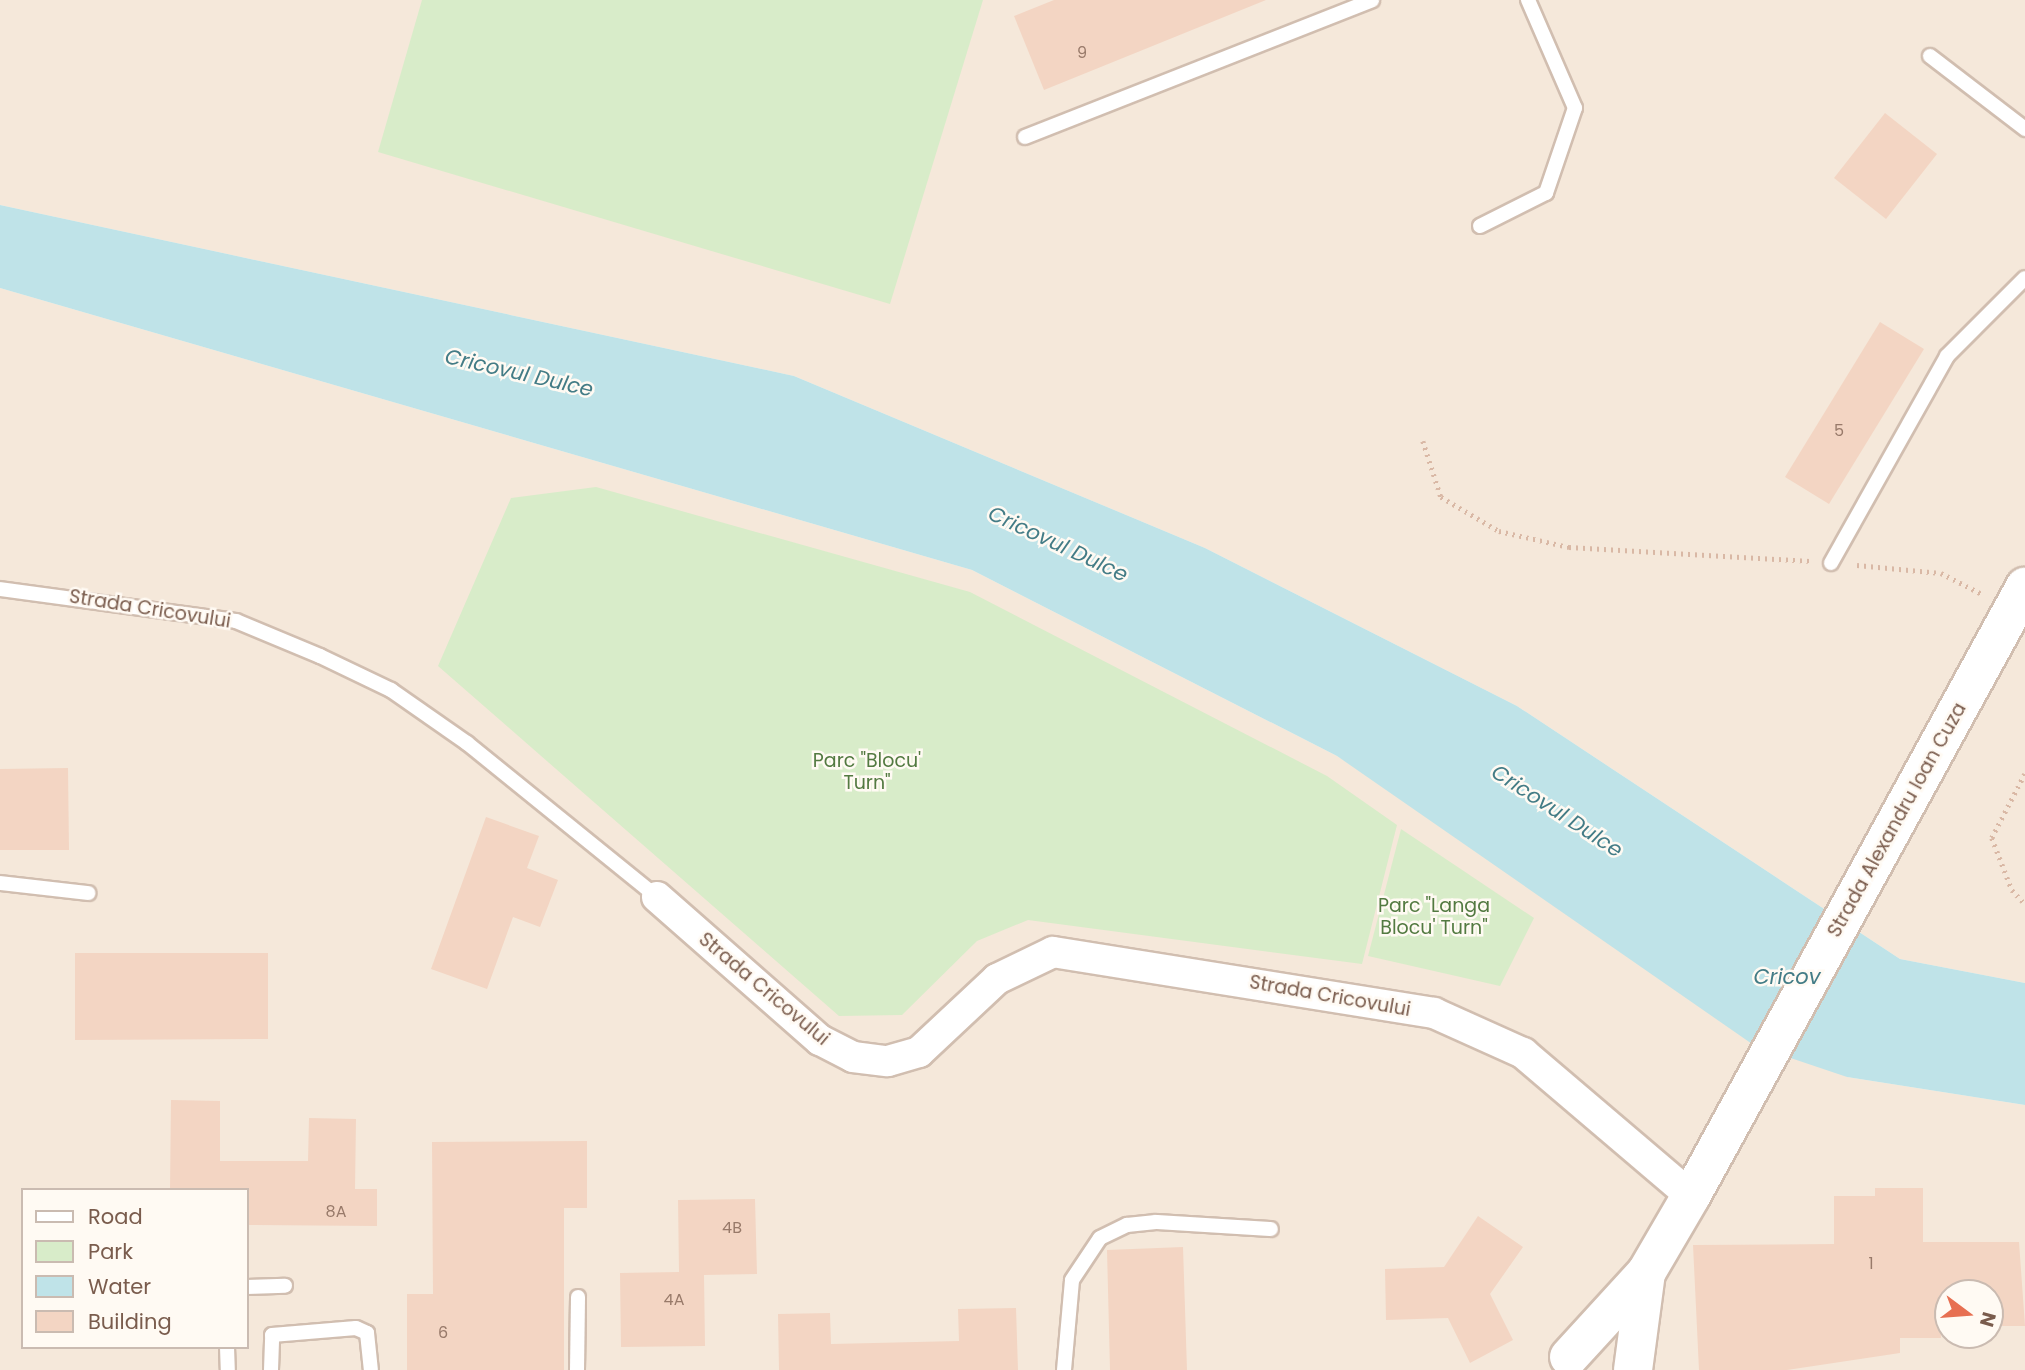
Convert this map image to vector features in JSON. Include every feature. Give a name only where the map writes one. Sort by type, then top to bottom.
[{"type":"main road","name":"Strada Alexandru Ioan Cuza","points":[[1560,1363],[1646,1273],[1732,1123],[2025,587]]},
{"type":"main road","name":"Strada Alexandru Ioan Cuza","points":[[1630,1366],[1646,1273]]},
{"type":"main road","points":[[1560,1363],[1630,1366]]},
{"type":"street","name":"Strada Cricovului","points":[[657,897],[820,1040],[853,1057],[888,1061],[919,1052],[997,979],[1053,952],[1434,1013],[1523,1053],[1691,1196]]},
{"type":"lane","points":[[1025,137],[1372,0]]},
{"type":"lane","points":[[1480,226],[1546,193],[1575,108],[1528,0]]},
{"type":"lane","points":[[1930,56],[2025,129]]},
{"type":"lane","points":[[1831,563],[1947,356],[2025,278]]},
{"type":"lane","name":"Strada Cricovului","points":[[0,589],[236,621],[320,656],[391,690],[467,743],[657,897]]},
{"type":"lane","points":[[0,883],[88,893]]},
{"type":"lane","points":[[1064,1370],[1072,1280],[1100,1238],[1127,1225],[1156,1222],[1271,1229]]},
{"type":"lane","points":[[248,1287],[285,1286]]},
{"type":"lane","points":[[577,1370],[578,1297]]},
{"type":"lane","points":[[271,1370],[272,1335],[356,1328],[367,1333],[371,1370]]},
{"type":"lane","points":[[227,1349],[228,1370]]},
{"type":"path","points":[[1423,441],[1441,497],[1499,531],[1569,547],[1831,563],[1941,573],[1965,585]]},
{"type":"path","points":[[2025,774],[1992,838],[2006,878],[2025,904]]},
{"type":"shaded area","points":[[0,0],[2025,0],[2025,983],[1900,959],[1517,706],[1205,548],[794,376],[0,205]]},
{"type":"shaded area","points":[[0,288],[972,570],[1337,756],[1847,1077],[2025,1105],[2025,1370],[0,1370]]},
{"type":"green space","points":[[422,0],[983,0],[890,304],[378,152]]},
{"type":"green space","name":"Parc \"Blocu' Turn\"","points":[[596,487],[970,592],[1327,776],[1397,825],[1362,964],[1028,920],[977,941],[902,1015],[839,1016],[438,666],[511,498]]},
{"type":"green space","name":"Parc \"Langa Blocu' Turn\"","points":[[1401,829],[1534,918],[1500,986],[1368,956]]},
{"type":"water","name":"Cricov","points":[[0,205],[794,376],[1205,548],[1517,706],[1900,959],[2025,983],[2025,1105],[1847,1077],[1755,1046],[1337,756],[972,570],[0,288]]},
{"type":"building","points":[[1054,0],[1266,0],[1044,90],[1014,16]]},
{"type":"building","points":[[1885,113],[1937,154],[1886,219],[1834,178]]},
{"type":"building","points":[[1880,322],[1924,349],[1829,504],[1785,477]]},
{"type":"building","points":[[68,768],[69,850],[0,850],[0,769]]},
{"type":"building","points":[[486,817],[539,836],[527,868],[558,880],[540,927],[513,917],[487,989],[431,969]]},
{"type":"building","points":[[75,953],[268,953],[268,1039],[75,1040]]},
{"type":"building","points":[[171,1100],[220,1101],[220,1161],[308,1161],[309,1118],[356,1119],[355,1189],[377,1189],[377,1226],[248,1225],[248,1188],[170,1188]]},
{"type":"building","points":[[587,1141],[587,1208],[564,1208],[564,1370],[407,1370],[407,1294],[433,1294],[432,1142]]},
{"type":"building","points":[[1875,1188],[1923,1188],[1923,1242],[2019,1242],[2025,1326],[2004,1326],[2004,1279],[1934,1279],[1934,1338],[1900,1338],[1900,1353],[1787,1370],[1699,1370],[1693,1245],[1834,1244],[1834,1196],[1875,1196]]},
{"type":"building","points":[[755,1199],[757,1274],[704,1275],[705,1346],[621,1347],[620,1273],[679,1272],[678,1200]]},
{"type":"building","points":[[1478,1216],[1523,1247],[1490,1294],[1513,1340],[1470,1363],[1448,1318],[1386,1320],[1385,1269],[1444,1267]]},
{"type":"building","points":[[1183,1247],[1187,1370],[1110,1370],[1107,1250]]},
{"type":"building","points":[[1016,1308],[1018,1370],[779,1370],[778,1314],[830,1313],[831,1344],[959,1341],[958,1309]]},
{"type":"water label","name":"Cricovul Dulce","points":[[519,373]]},
{"type":"water label","name":"Cricovul Dulce","points":[[1058,544]]},
{"type":"water label","name":"Cricovul Dulce","points":[[1557,811]]}]
